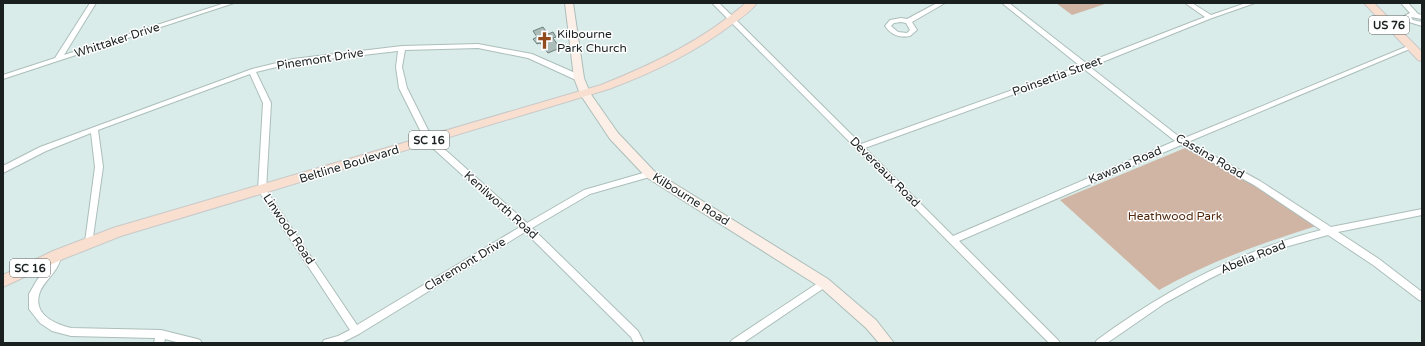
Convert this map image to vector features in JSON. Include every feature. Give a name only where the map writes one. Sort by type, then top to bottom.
[{"type":"main road","name":"Beltline Boulevard","points":[[3,282],[58,255],[89,242],[152,221],[262,190],[585,94],[626,79],[675,57],[703,41],[752,3]]},
{"type":"main road","name":"US 76","points":[[1369,3],[1422,58]]},
{"type":"street","points":[[58,59],[93,3]]},
{"type":"street","name":"Whittaker Drive","points":[[3,77],[231,3]]},
{"type":"street","name":"Kilbourne Road","points":[[569,3],[579,78],[585,94],[614,136],[650,174],[824,283],[871,324],[887,343]]},
{"type":"street","name":"Devereaux Road","points":[[715,3],[861,147],[1055,343]]},
{"type":"street","points":[[908,22],[942,3]]},
{"type":"street","name":"Cassina Road","points":[[1005,3],[1181,142],[1257,183],[1376,262],[1422,297]]},
{"type":"street","points":[[1188,3],[1210,17]]},
{"type":"street","name":"Poinsettia Street","points":[[861,147],[1086,66],[1210,17],[1252,3]]},
{"type":"street","points":[[1404,3],[1419,16]]},
{"type":"street","points":[[1419,16],[1410,14],[1407,16],[1410,21],[1422,24]]},
{"type":"street","name":"Pinemont Drive","points":[[3,170],[43,149],[94,129],[252,71],[293,61],[402,48],[478,46],[530,56],[579,78]]},
{"type":"street","name":"Kawana Road","points":[[952,240],[1181,142],[1410,47]]},
{"type":"street","name":"Kenilworth Road","points":[[402,48],[399,67],[403,88],[429,140],[526,227],[635,334],[639,343]]},
{"type":"street","name":"Linwood Road","points":[[252,71],[267,103],[262,190],[356,330]]},
{"type":"street","points":[[89,242],[99,167],[94,129]]},
{"type":"street","name":"Claremont Drive","points":[[327,343],[340,339],[356,330],[526,227],[587,192],[650,174]]},
{"type":"street","name":"Abelia Road","points":[[1100,343],[1152,306],[1191,283],[1249,256],[1276,246],[1330,231],[1422,212]]},
{"type":"street","points":[[58,255],[52,268],[40,283],[34,294],[34,309],[43,320],[56,328],[71,332],[197,343]]},
{"type":"street","points":[[735,343],[824,283]]},
{"type":"green space","points":[[1056,3],[1108,3],[1072,15]]},
{"type":"green space","name":"Heathwood Park","points":[[1185,148],[1256,186],[1316,226],[1276,239],[1216,262],[1159,290],[1060,200]]},
{"type":"building","name":"Kilbourne Park Church","points":[[543,27],[548,34],[553,32],[556,37],[553,38],[560,48],[548,53],[540,43],[537,44],[533,39],[537,37],[533,31]]},
{"type":"place","name":"Kilbourne Park Church","points":[[544,41]]}]
